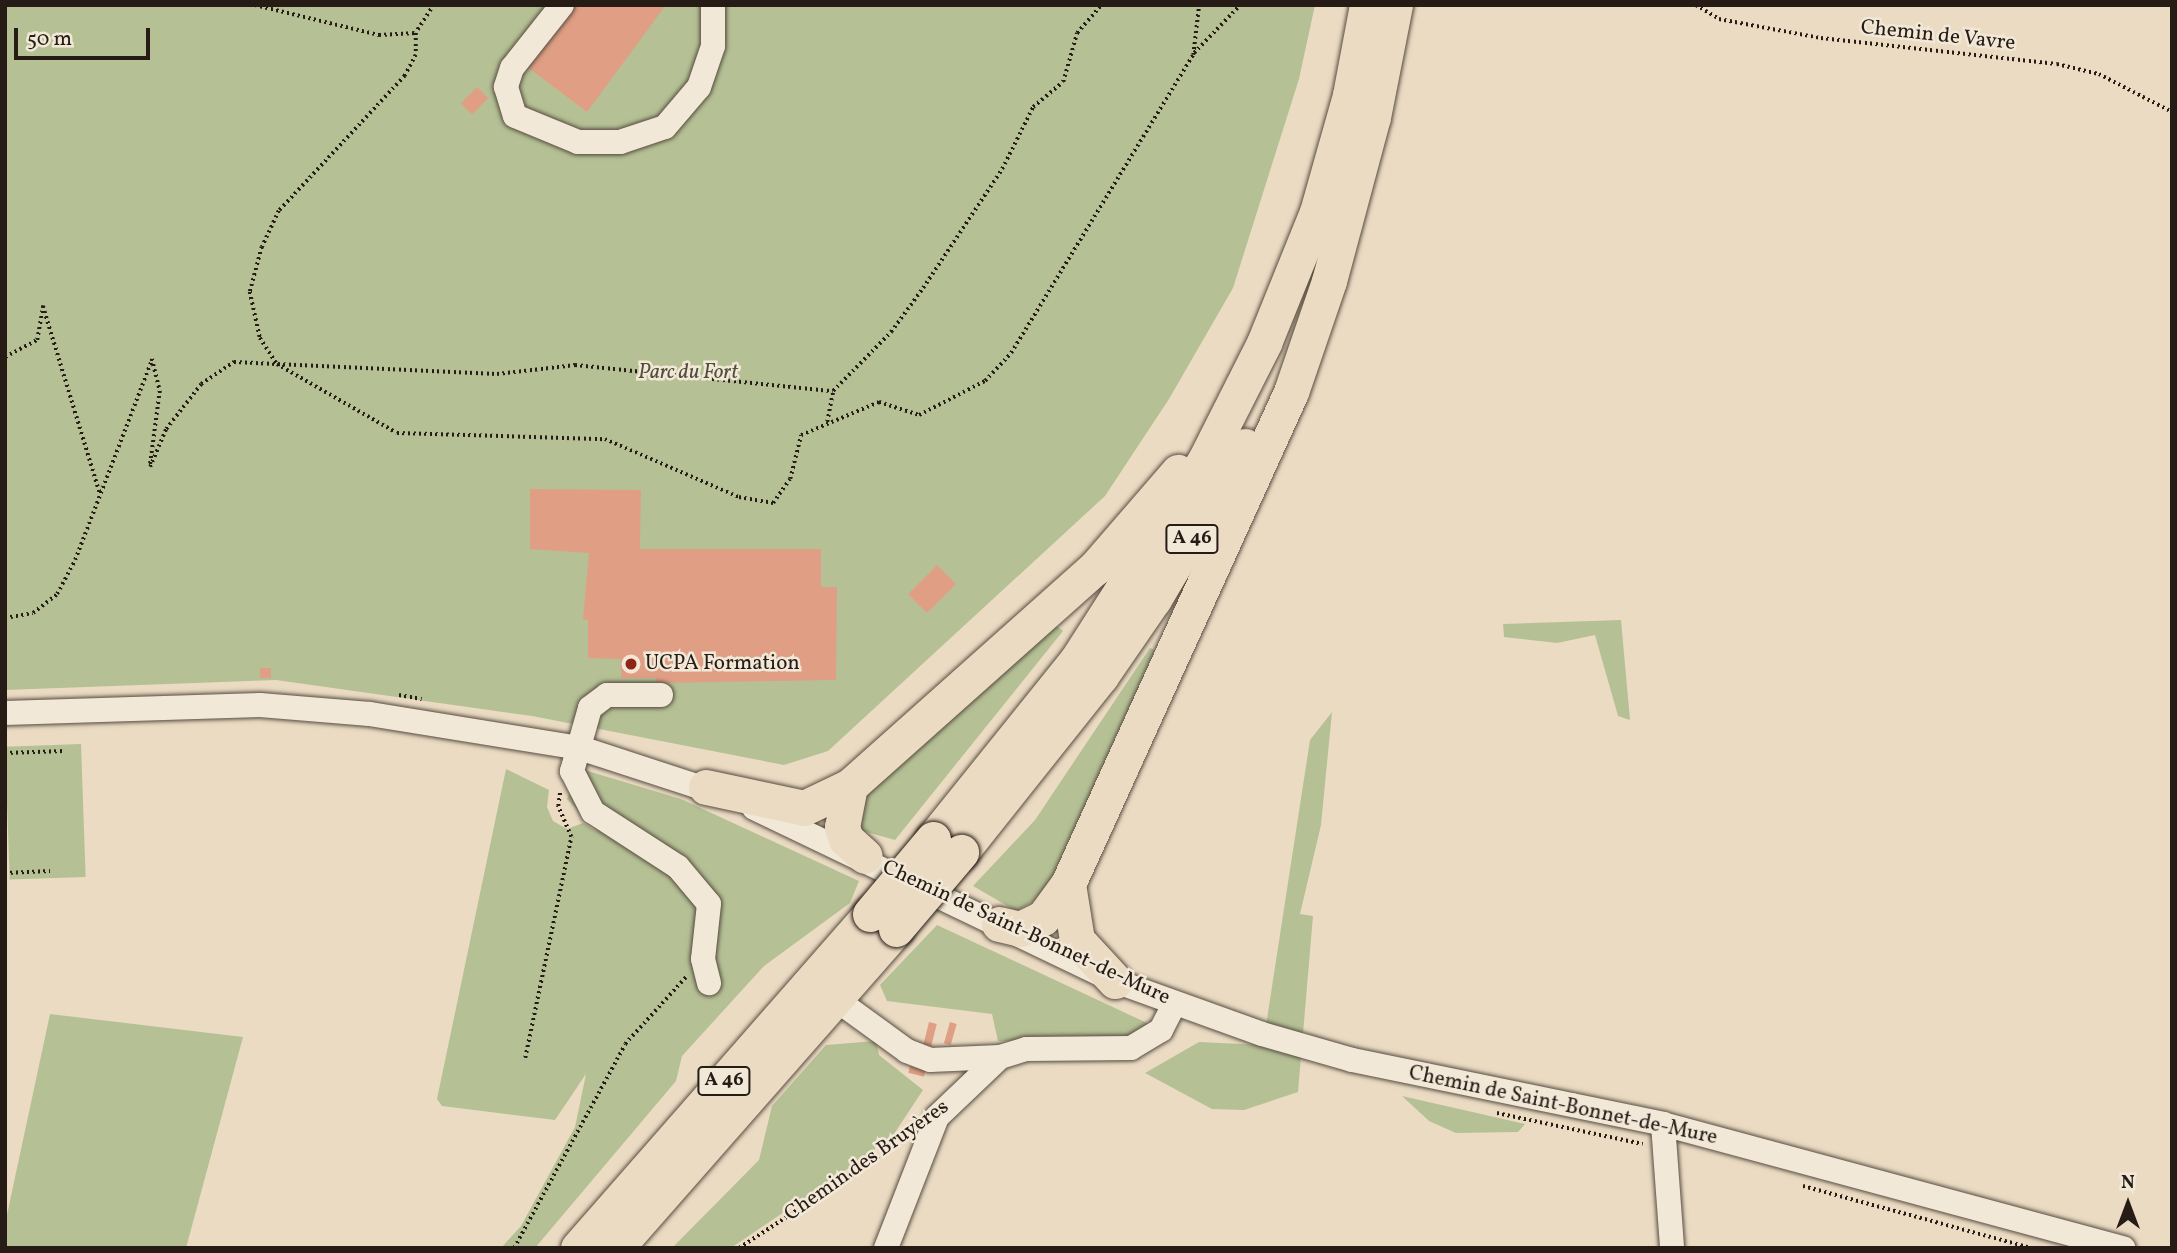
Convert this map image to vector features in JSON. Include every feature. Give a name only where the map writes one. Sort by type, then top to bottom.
[{"type":"highway","name":"A 46","points":[[947,846],[1020,736],[1130,583],[1234,404],[1317,212],[1350,95],[1367,5]]},
{"type":"highway","name":"A 46","points":[[578,1248],[883,921],[1101,676],[1200,526],[1295,347],[1355,187],[1395,5]]},
{"type":"highway","points":[[999,924],[1020,929],[1043,918],[1068,884],[1291,391],[1355,187]]},
{"type":"highway","points":[[706,788],[804,808],[850,786],[1095,568],[1234,404]]},
{"type":"highway","points":[[850,786],[842,827],[846,839],[864,856]]},
{"type":"highway","points":[[1068,884],[1077,940],[1115,981]]},
{"type":"highway","name":"A 46","points":[[616,1248],[834,998],[883,921]]},
{"type":"street","points":[[562,5],[512,68],[506,87],[515,117],[578,142],[620,142],[664,127],[699,87],[713,46],[713,5]]},
{"type":"street","points":[[661,695],[607,695],[590,708],[576,760],[593,812],[678,867],[709,904],[704,959],[709,984]]},
{"type":"street","name":"Chemin de Saint-Bonnet-de-Mure","points":[[5,713],[208,705],[319,708],[706,788],[864,856],[1115,981],[1174,1004],[1352,1060],[1662,1125],[2124,1248]]},
{"type":"street","points":[[834,998],[907,1051],[930,1060],[1000,1057],[1026,1049],[1131,1048],[1161,1030],[1174,1004]]},
{"type":"street","name":"Chemin des Bruyères","points":[[937,1117],[1000,1057]]},
{"type":"street","points":[[886,1248],[937,1117]]},
{"type":"street","points":[[1662,1125],[1672,1248]]},
{"type":"path","points":[[255,5],[379,35],[416,33]]},
{"type":"path","points":[[434,5],[416,33],[416,54],[405,76],[279,211],[262,247],[250,292],[260,338],[277,364],[397,433],[605,439],[739,497],[773,503],[790,478],[801,435],[879,402],[919,415],[985,381],[1011,353],[1192,54],[1240,5]]},
{"type":"path","points":[[827,422],[833,391],[891,332],[923,288],[1002,169],[1033,107],[1063,82],[1077,33],[1101,5]]},
{"type":"path","points":[[1192,54],[1199,5]]},
{"type":"path","name":"Chemin de Vavre","points":[[1696,5],[1719,19],[1821,38],[2057,64],[2099,74],[2172,112]]},
{"type":"path","points":[[5,357],[37,340],[43,306],[100,496]]},
{"type":"path","points":[[5,618],[33,613],[57,594],[100,496],[152,359],[160,391],[150,467],[166,429],[201,384],[234,362],[497,374],[575,365],[833,391]]},
{"type":"path","points":[[5,753],[64,751]]},
{"type":"path","points":[[525,1058],[571,837],[558,793],[576,760]]},
{"type":"path","points":[[5,873],[50,872]]},
{"type":"path","points":[[514,1248],[625,1044],[704,959]]},
{"type":"path","name":"Chemin des Bruyères","points":[[739,1248],[937,1117]]},
{"type":"path","points":[[1892,1210],[2031,1248]]},
{"type":"green space","name":"Parc du Fort","points":[[5,5],[1315,5],[1299,79],[1233,288],[1169,399],[1105,496],[828,751],[784,765],[532,716],[276,680],[5,690]]},
{"type":"green space","points":[[1621,620],[1630,720],[1618,716],[1595,635],[1557,643],[1504,637],[1503,624]]},
{"type":"green space","points":[[1053,623],[1063,631],[895,840],[863,831],[854,813],[869,784]]},
{"type":"green space","points":[[1150,648],[1160,653],[1049,892],[1016,911],[973,886],[1035,820]]},
{"type":"green space","points":[[1332,712],[1321,825],[1300,914],[1313,916],[1298,1092],[1244,1110],[1212,1109],[1145,1073],[1199,1042],[1263,1045],[1310,740]]},
{"type":"green space","points":[[81,744],[86,877],[10,880],[5,747]]},
{"type":"green space","points":[[506,769],[549,790],[547,807],[553,821],[567,829],[583,823],[598,832],[567,799],[581,769],[681,799],[859,881],[850,903],[764,966],[682,1056],[676,1081],[535,1248],[501,1248],[521,1226],[575,1127],[586,1074],[555,1120],[442,1106],[437,1099]]},
{"type":"green space","points":[[937,925],[1147,1023],[1143,1037],[998,1041],[992,1014],[887,1001],[880,985]]},
{"type":"green space","points":[[50,1014],[243,1037],[186,1248],[5,1248],[5,1224]]},
{"type":"green space","points":[[876,1041],[879,1055],[923,1090],[890,1140],[731,1248],[672,1248],[759,1160],[772,1106],[826,1045]]},
{"type":"green space","points":[[1402,1096],[1525,1124],[1518,1132],[1456,1133],[1429,1121]]},
{"type":"building","points":[[571,5],[666,5],[587,112],[526,66]]},
{"type":"building","points":[[477,87],[488,98],[472,115],[461,103]]},
{"type":"building","points":[[530,489],[641,490],[640,549],[821,549],[821,587],[837,587],[836,680],[656,683],[656,678],[621,678],[621,659],[588,658],[588,620],[583,619],[589,553],[530,549]]},
{"type":"building","points":[[937,565],[956,584],[927,613],[908,594]]},
{"type":"building","points":[[260,668],[271,668],[271,678],[260,678]]},
{"type":"building","points":[[929,1022],[937,1024],[931,1046],[923,1044]]},
{"type":"building","points":[[950,1022],[957,1024],[951,1045],[944,1043]]},
{"type":"building","points":[[910,1066],[926,1070],[924,1077],[908,1073]]},
{"type":"place","name":"UCPA Formation","points":[[631,664]]}]
